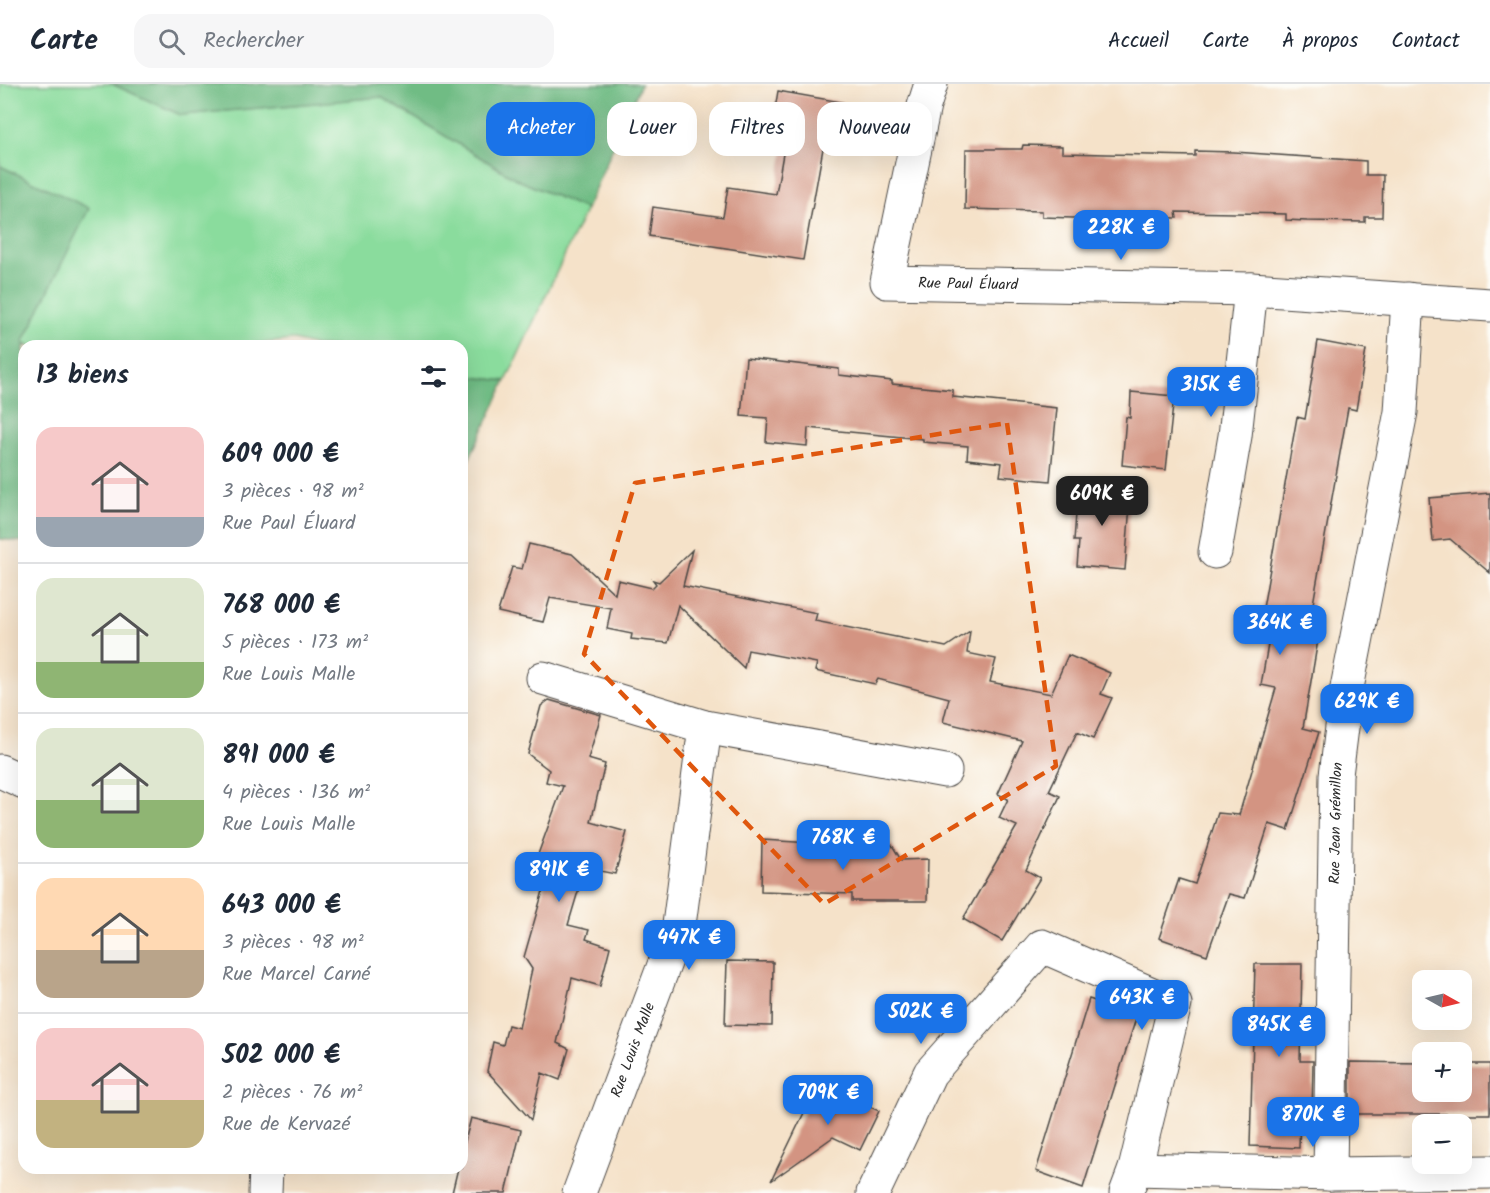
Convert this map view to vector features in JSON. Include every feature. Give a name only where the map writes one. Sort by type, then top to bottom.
[{"type":"street","name":"Rue Paul Éluard","points":[[931,84],[924,106],[887,282],[1251,289],[1490,305]]},
{"type":"street","points":[[1215,552],[1235,436],[1251,289]]},
{"type":"street","name":"Rue Jean Grémillon","points":[[1330,1174],[1336,775],[1347,688],[1401,412],[1407,299]]},
{"type":"street","points":[[543,678],[705,727],[945,771]]},
{"type":"street","name":"Rue Louis Malle","points":[[579,1193],[679,925],[705,727]]},
{"type":"street","points":[[0,771],[18,779]]},
{"type":"street","points":[[873,1193],[930,1073],[1042,946],[1174,1004],[1131,1181],[1330,1174],[1487,1179]]},
{"type":"street","points":[[265,1193],[266,1174]]},
{"type":"highlighted area","points":[[1007,423],[1056,766],[824,904],[584,654],[635,483]]},
{"type":"green space","points":[[0,84],[112,84],[181,115],[381,97],[518,180],[586,209],[506,381],[468,377],[468,340],[24,340],[88,208],[0,166]]},
{"type":"green space","points":[[112,84],[641,84],[633,102],[607,102],[607,156],[609,156],[586,209],[518,180],[381,97],[181,115]]},
{"type":"green space","points":[[0,166],[89,208],[24,340],[18,340],[18,541],[0,539]]},
{"type":"green space","points":[[468,377],[506,381],[468,461]]},
{"type":"building","points":[[778,91],[841,102],[817,102],[817,156],[822,156],[803,260],[649,236],[653,207],[723,217],[728,187],[776,194],[783,156],[805,156],[805,102],[776,102]]},
{"type":"building","points":[[1023,145],[1062,146],[1062,153],[1195,156],[1195,151],[1234,152],[1366,161],[1366,175],[1383,175],[1382,217],[1365,217],[1365,222],[1307,221],[1286,220],[1286,214],[1176,212],[1177,218],[1138,217],[1138,220],[1042,217],[1042,211],[965,209],[966,149],[1022,149]]},
{"type":"building","points":[[1318,341],[1366,350],[1356,410],[1348,408],[1308,632],[1319,634],[1303,728],[1319,732],[1288,830],[1269,824],[1245,898],[1229,894],[1207,955],[1159,938],[1179,879],[1195,884],[1218,813],[1239,815],[1276,688],[1261,685],[1274,610],[1263,608],[1297,417],[1305,419]]},
{"type":"building","points":[[746,358],[839,369],[839,375],[892,381],[892,384],[953,390],[953,397],[1057,408],[1050,481],[1000,476],[1002,463],[967,459],[968,446],[923,442],[923,439],[808,428],[807,446],[766,442],[768,418],[741,416]]},
{"type":"building","points":[[1131,392],[1174,396],[1166,470],[1122,465],[1126,417],[1130,418]]},
{"type":"building","points":[[1078,486],[1131,491],[1125,570],[1077,566],[1079,541],[1074,541]]},
{"type":"building","points":[[1490,493],[1490,573],[1450,539],[1433,541],[1429,498]]},
{"type":"building","points":[[529,544],[572,554],[615,594],[618,580],[652,588],[656,584],[653,580],[659,582],[692,550],[683,586],[817,613],[815,621],[946,647],[970,631],[967,653],[996,659],[990,682],[1051,694],[1068,655],[1110,673],[1101,694],[1112,698],[1093,739],[1077,732],[1049,791],[1060,796],[1026,870],[1040,878],[1002,941],[963,919],[1017,826],[999,818],[1008,799],[998,794],[1022,741],[943,722],[949,698],[878,679],[875,684],[815,671],[817,663],[748,650],[744,668],[678,605],[668,643],[631,639],[632,634],[607,629],[611,608],[550,598],[543,622],[498,612],[512,567],[522,569]]},
{"type":"building","points":[[549,700],[601,715],[588,759],[605,764],[591,822],[627,832],[615,874],[585,868],[568,925],[589,930],[586,939],[610,947],[600,986],[572,978],[557,1043],[569,1049],[560,1080],[542,1073],[531,1120],[487,1071],[493,1042],[503,1045],[508,1025],[519,1028],[532,969],[524,957],[545,884],[529,879],[563,786],[546,782],[549,770],[528,754],[541,706]]},
{"type":"building","points":[[762,840],[812,843],[811,840],[892,845],[901,860],[928,859],[927,901],[852,901],[852,894],[761,891]]},
{"type":"building","points":[[727,961],[773,962],[772,1026],[725,1025]]},
{"type":"building","points":[[1255,964],[1302,964],[1300,1061],[1313,1061],[1312,1114],[1300,1114],[1299,1148],[1250,1146]]},
{"type":"building","points":[[1089,999],[1137,1015],[1083,1188],[1036,1171]]},
{"type":"building","points":[[1350,1062],[1412,1063],[1412,1102],[1472,1102],[1472,1064],[1490,1064],[1490,1114],[1350,1114]]},
{"type":"building","points":[[816,1088],[829,1088],[879,1111],[860,1150],[833,1137],[771,1181]]},
{"type":"building","points":[[471,1118],[521,1130],[506,1193],[452,1193],[457,1174],[468,1174],[468,1130]]}]
